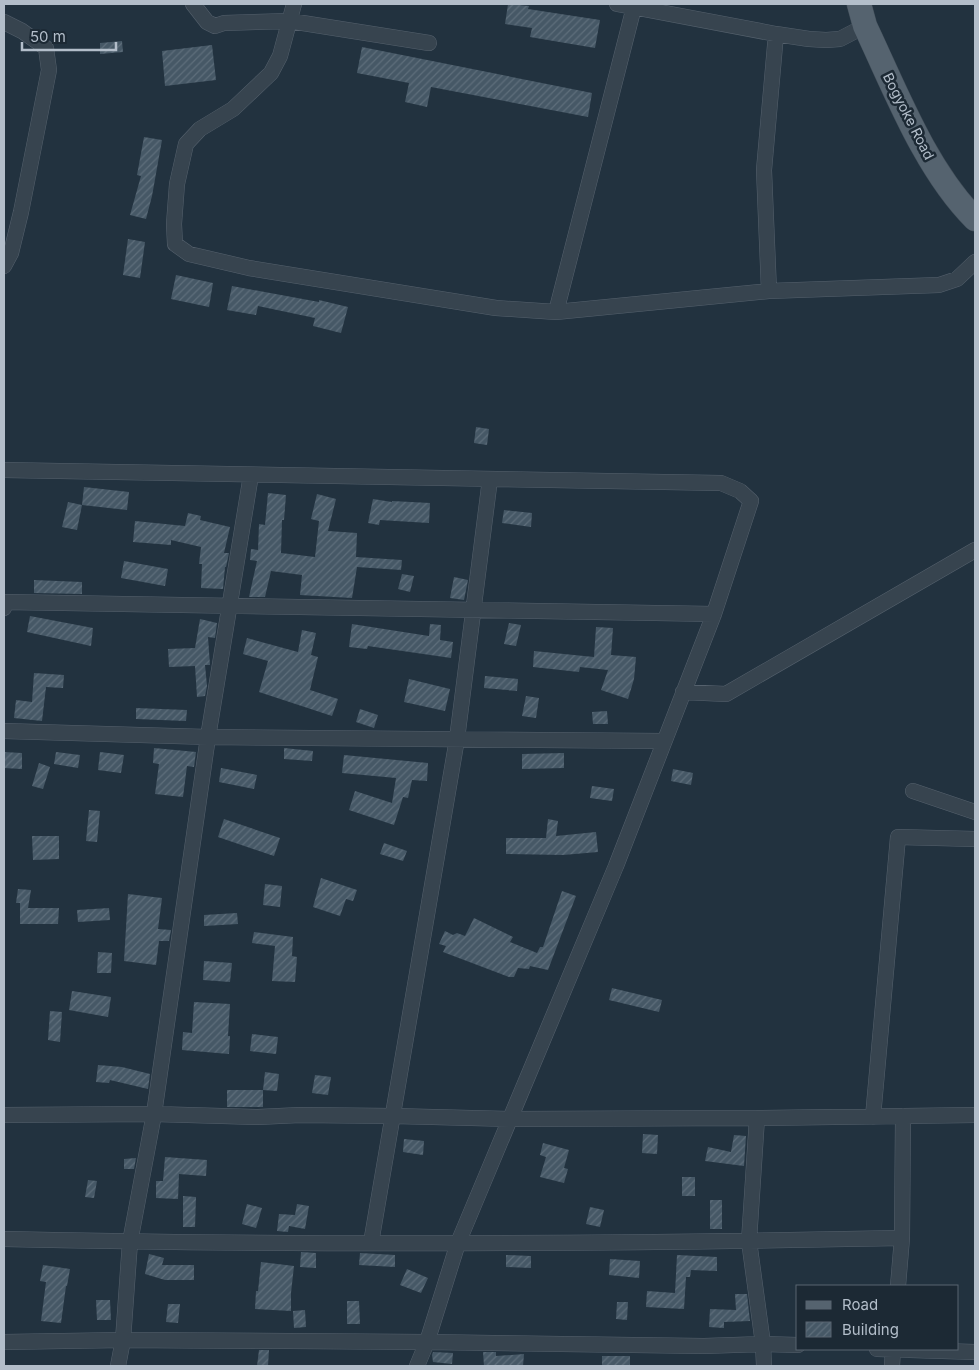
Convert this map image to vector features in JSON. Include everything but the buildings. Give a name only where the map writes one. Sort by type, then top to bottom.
[{"type":"main road","name":"Bogyoke Road","points":[[862,15],[926,153],[958,202],[975,219]]},
{"type":"street","points":[[193,4],[207,22],[215,26],[224,23],[290,21],[429,43]]},
{"type":"street","points":[[294,4],[280,56],[271,73],[233,108],[200,129],[186,144],[177,184],[174,224],[175,244],[189,254],[250,268],[496,308],[556,312],[769,290],[939,285],[957,279],[975,262]]},
{"type":"street","points":[[617,4],[776,34],[826,40],[840,39],[862,15]]},
{"type":"street","points":[[556,312],[634,7]]},
{"type":"street","points":[[4,22],[46,48],[49,70],[21,212],[11,253],[4,266]]},
{"type":"street","points":[[769,290],[764,170],[776,34]]},
{"type":"street","points":[[4,470],[721,483],[740,490],[751,501],[714,614],[616,866],[458,1243],[427,1342],[417,1366]]},
{"type":"street","points":[[118,1366],[130,1242],[154,1114],[208,737],[251,475]]},
{"type":"street","points":[[371,1243],[457,739],[490,479]]},
{"type":"street","points":[[683,692],[726,694],[975,550]]},
{"type":"street","points":[[4,608],[5,602],[714,614]]},
{"type":"street","points":[[4,731],[208,737],[664,742]]},
{"type":"street","points":[[912,791],[975,812]]},
{"type":"street","points":[[873,1116],[898,837],[975,839]]},
{"type":"street","points":[[4,1115],[154,1114],[258,1117],[300,1115],[510,1119],[975,1115]]},
{"type":"street","points":[[898,1285],[902,1238],[903,1116]]},
{"type":"street","points":[[757,1118],[749,1241],[763,1344],[764,1366]]},
{"type":"street","points":[[4,1239],[130,1242],[458,1243],[902,1238]]},
{"type":"street","points":[[4,1342],[122,1340],[704,1346],[796,1345]]},
{"type":"street","points":[[892,1366],[893,1350]]},
{"type":"street","points":[[920,1350],[975,1352]]}]
